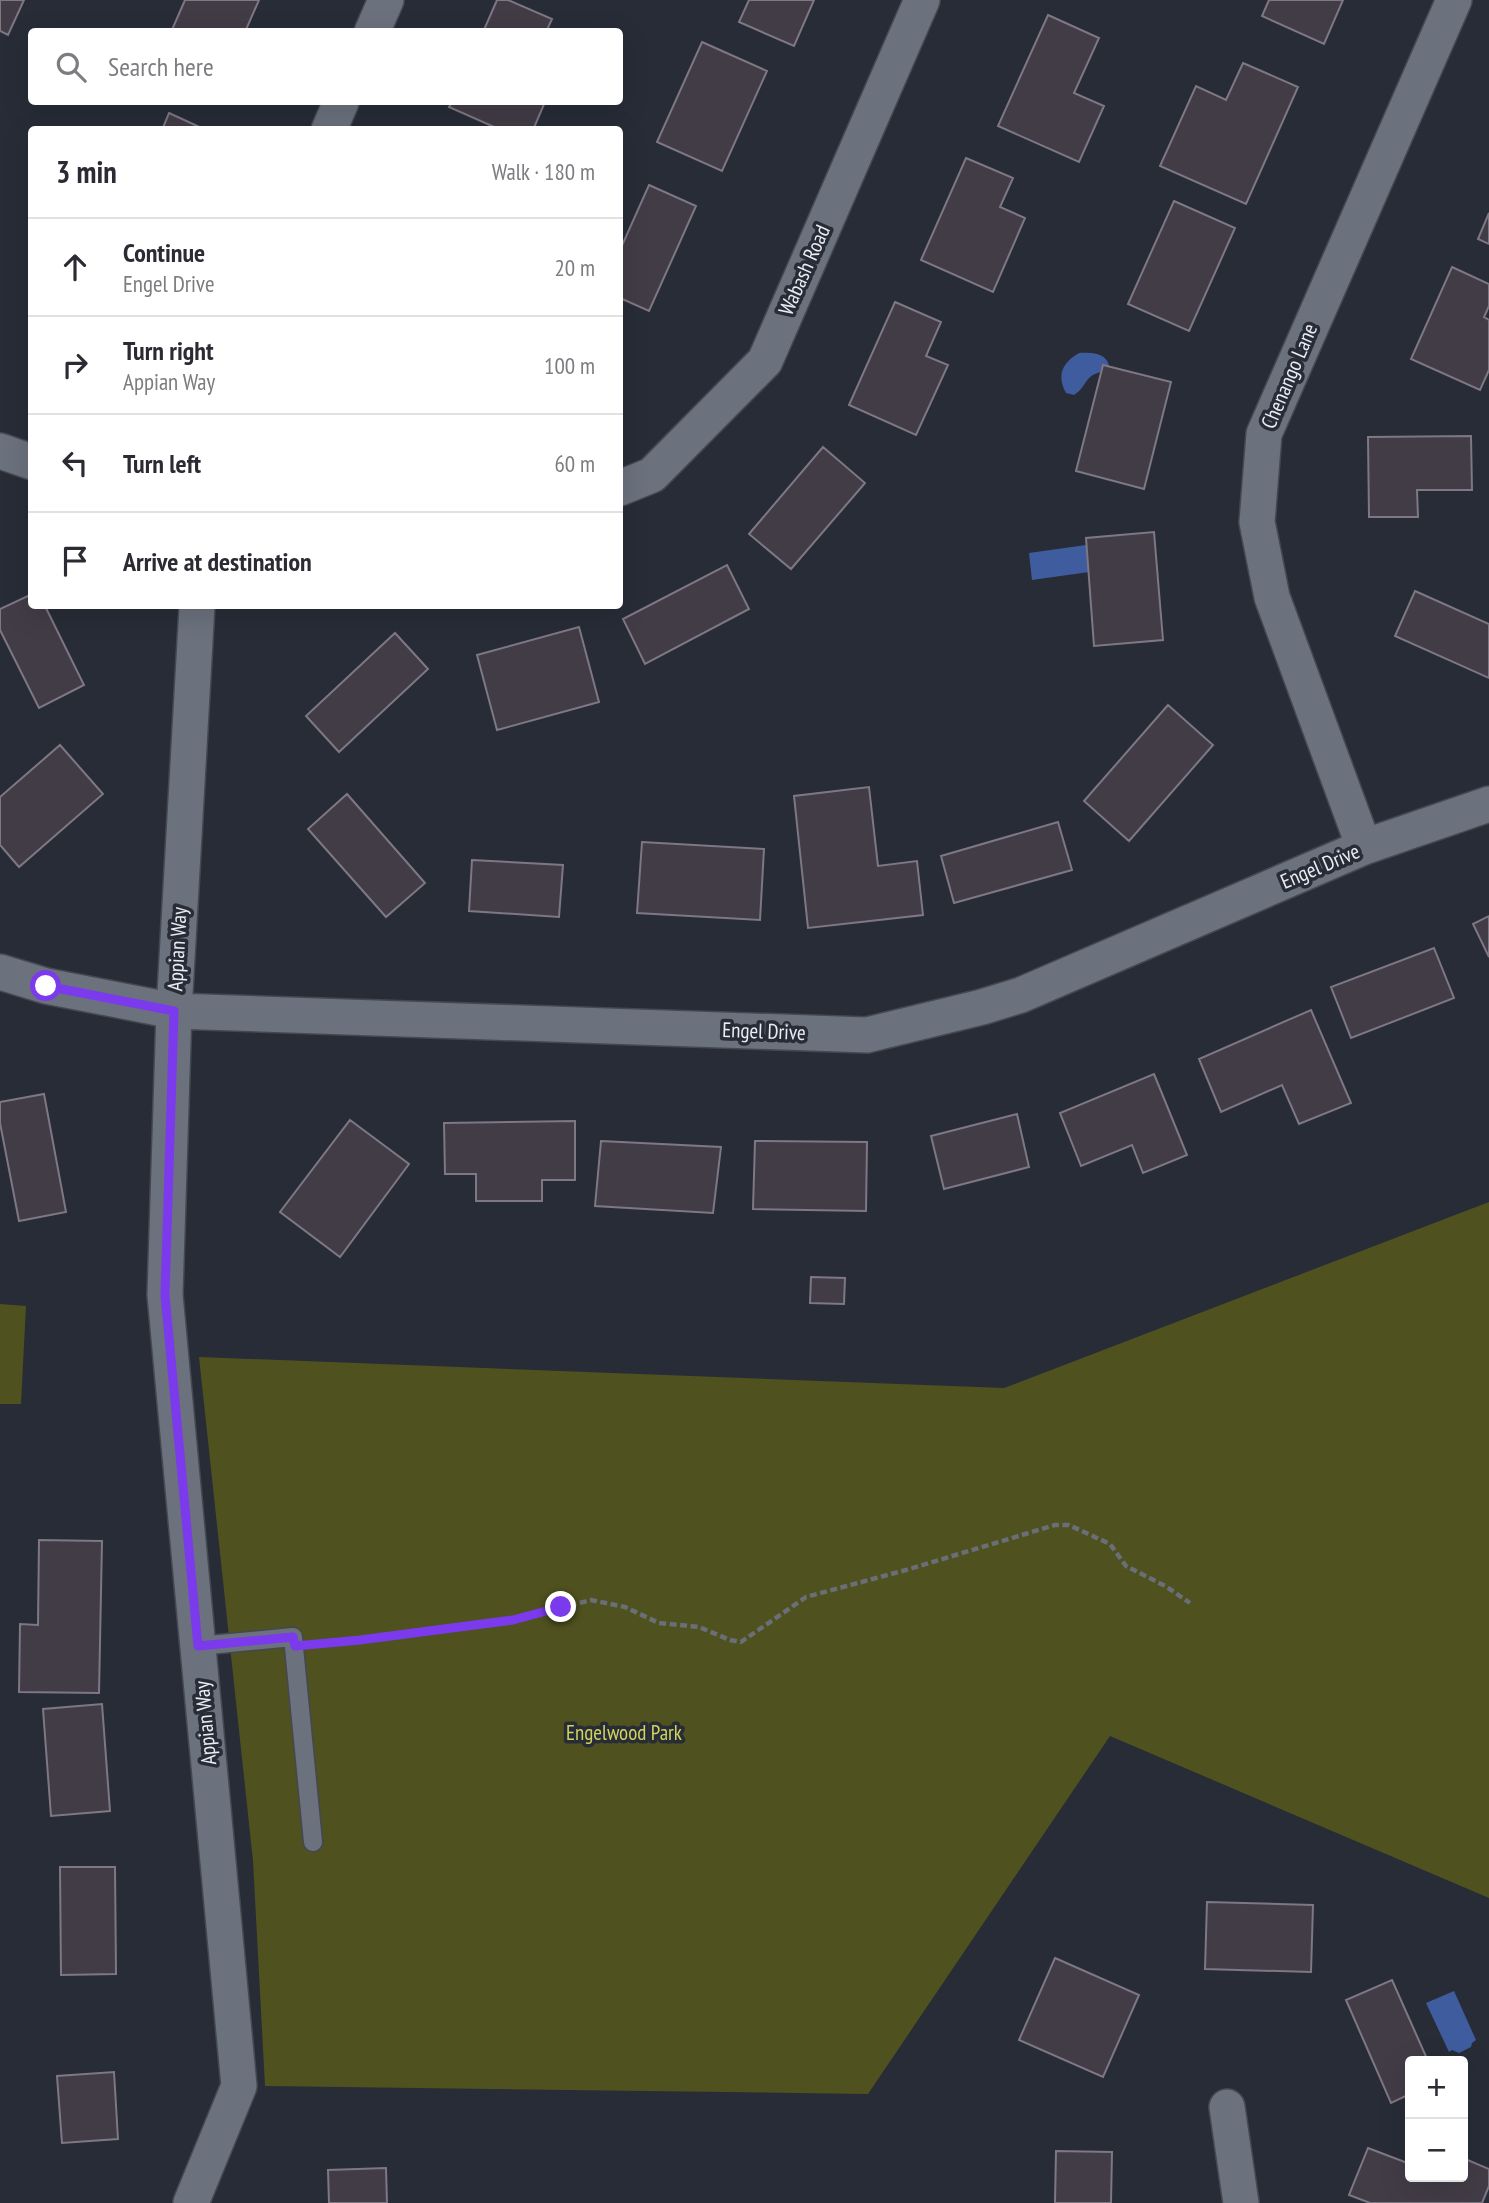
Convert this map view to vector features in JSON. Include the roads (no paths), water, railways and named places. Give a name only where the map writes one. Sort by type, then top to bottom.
[{"type":"street","points":[[374,28],[386,0]]},
{"type":"street","name":"Wabash Road","points":[[623,487],[652,475],[765,361],[922,0]]},
{"type":"street","name":"Chenango Lane","points":[[1364,847],[1272,597],[1257,522],[1264,434],[1454,0]]},
{"type":"street","points":[[331,126],[340,105]]},
{"type":"street","points":[[0,451],[28,461]]},
{"type":"street","name":"Appian Way","points":[[191,2203],[239,2086],[165,1295],[174,1011],[197,609]]},
{"type":"street","name":"Engel Drive","points":[[0,972],[46,986],[174,1011],[867,1035],[1021,995],[1364,847],[1489,804]]},
{"type":"street","points":[[1227,2107],[1241,2203]]},
{"type":"lane","points":[[198,1646],[293,1637],[313,1842]]},
{"type":"water","points":[[1079,353],[1102,356],[1109,366],[1091,376],[1074,395],[1066,393],[1062,375],[1065,365]]},
{"type":"water","points":[[1086,545],[1089,572],[1032,580],[1029,553]]},
{"type":"water","points":[[1454,1991],[1476,2040],[1471,2047],[1459,2053],[1452,2050],[1449,2052],[1426,2003]]},
{"type":"park label","name":"Engelwood Park","points":[[624,1732]]}]
